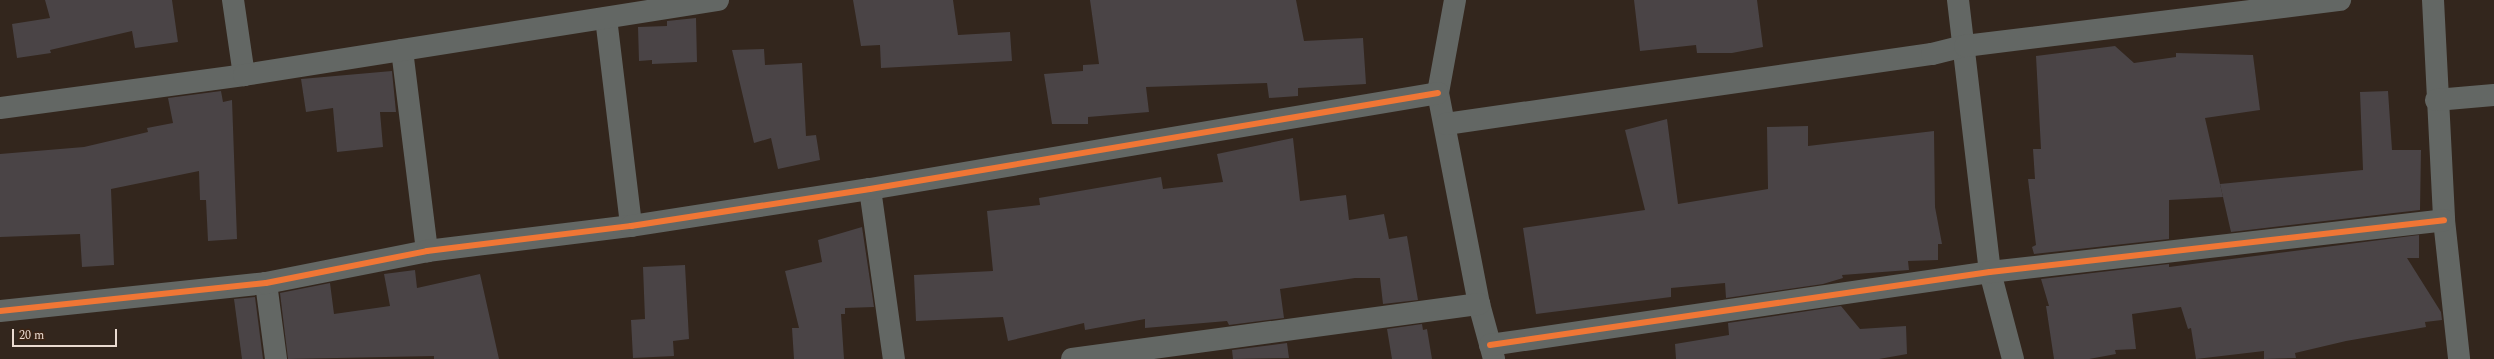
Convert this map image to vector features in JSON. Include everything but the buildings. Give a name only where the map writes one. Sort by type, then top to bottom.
[{"type":"street","points":[[233,0],[244,76]]},
{"type":"street","points":[[0,108],[244,76],[718,0]]},
{"type":"street","points":[[1455,0],[1438,93],[1446,124],[1479,304],[1492,352],[1990,272],[2444,220]]},
{"type":"street","points":[[1958,0],[1966,46],[1990,272],[2013,359]]},
{"type":"street","points":[[1446,124],[1932,54],[1966,46],[2340,0]]},
{"type":"street","points":[[2433,0],[2436,100],[2444,220],[2459,359]]},
{"type":"street","points":[[606,18],[631,226]]},
{"type":"street","points":[[402,50],[427,251]]},
{"type":"street","points":[[0,311],[266,283],[427,251],[631,226],[870,189],[1438,93]]},
{"type":"street","points":[[2436,100],[2494,95]]},
{"type":"street","points":[[870,189],[894,359]]},
{"type":"street","points":[[266,283],[276,359]]},
{"type":"street","points":[[1072,359],[1479,304]]},
{"type":"cycle path","points":[[0,311],[266,283],[427,251],[631,226],[870,189],[1438,93]]},
{"type":"cycle path","points":[[1490,345],[1990,272],[2444,220]]}]
